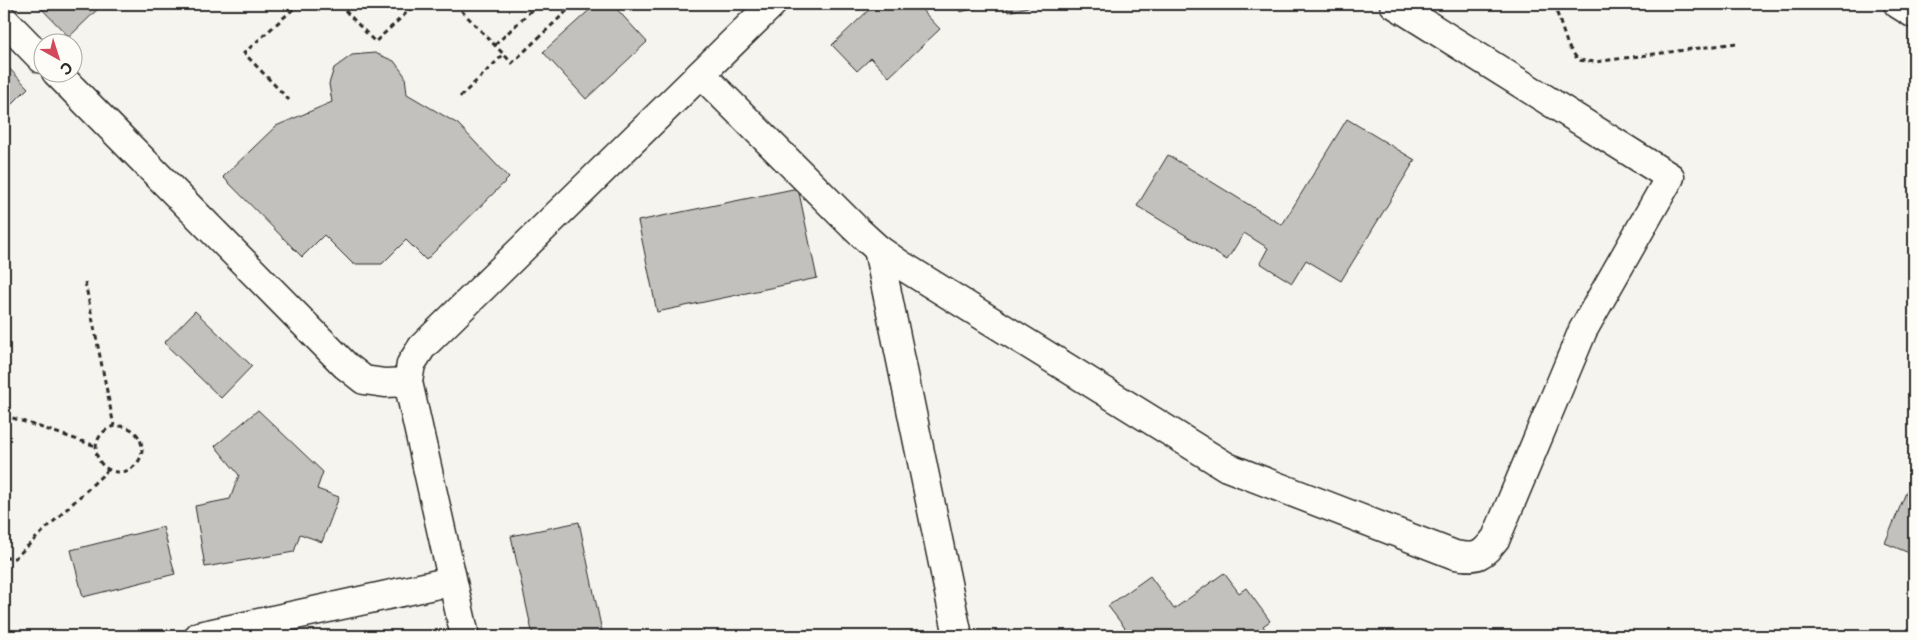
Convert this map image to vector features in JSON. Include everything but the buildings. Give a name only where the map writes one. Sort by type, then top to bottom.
[{"type":"street","points":[[465,636],[408,382],[411,364],[422,347],[772,4]]},
{"type":"street","points":[[701,74],[855,228],[878,249],[909,270],[1227,468],[1455,556],[1472,558],[1486,551],[1496,538],[1583,330],[1670,177],[1394,4]]},
{"type":"street","points":[[1898,4],[1914,14]]},
{"type":"street","points":[[4,20],[32,49]]},
{"type":"street","points":[[66,82],[345,366],[364,380],[385,383],[408,382]]},
{"type":"street","points":[[878,249],[958,636]]},
{"type":"street","points":[[199,636],[452,581]]},
{"type":"path","points":[[289,100],[244,54],[299,4]]},
{"type":"path","points":[[339,4],[375,42],[416,4]]},
{"type":"path","points":[[455,4],[512,63],[574,4]]},
{"type":"path","points":[[494,45],[538,4]]},
{"type":"path","points":[[1554,4],[1568,46],[1578,60],[1595,62],[1737,43]]},
{"type":"path","points":[[460,97],[504,54]]},
{"type":"path","points":[[85,282],[114,426]]},
{"type":"path","points":[[4,415],[96,446]]},
{"type":"path","points":[[114,426],[124,426],[133,430],[139,436],[143,453],[140,461],[134,468],[117,473],[108,470],[101,464],[97,456],[96,446],[99,437],[105,430],[114,426]]},
{"type":"path","points":[[4,558],[15,558],[108,470]]}]
